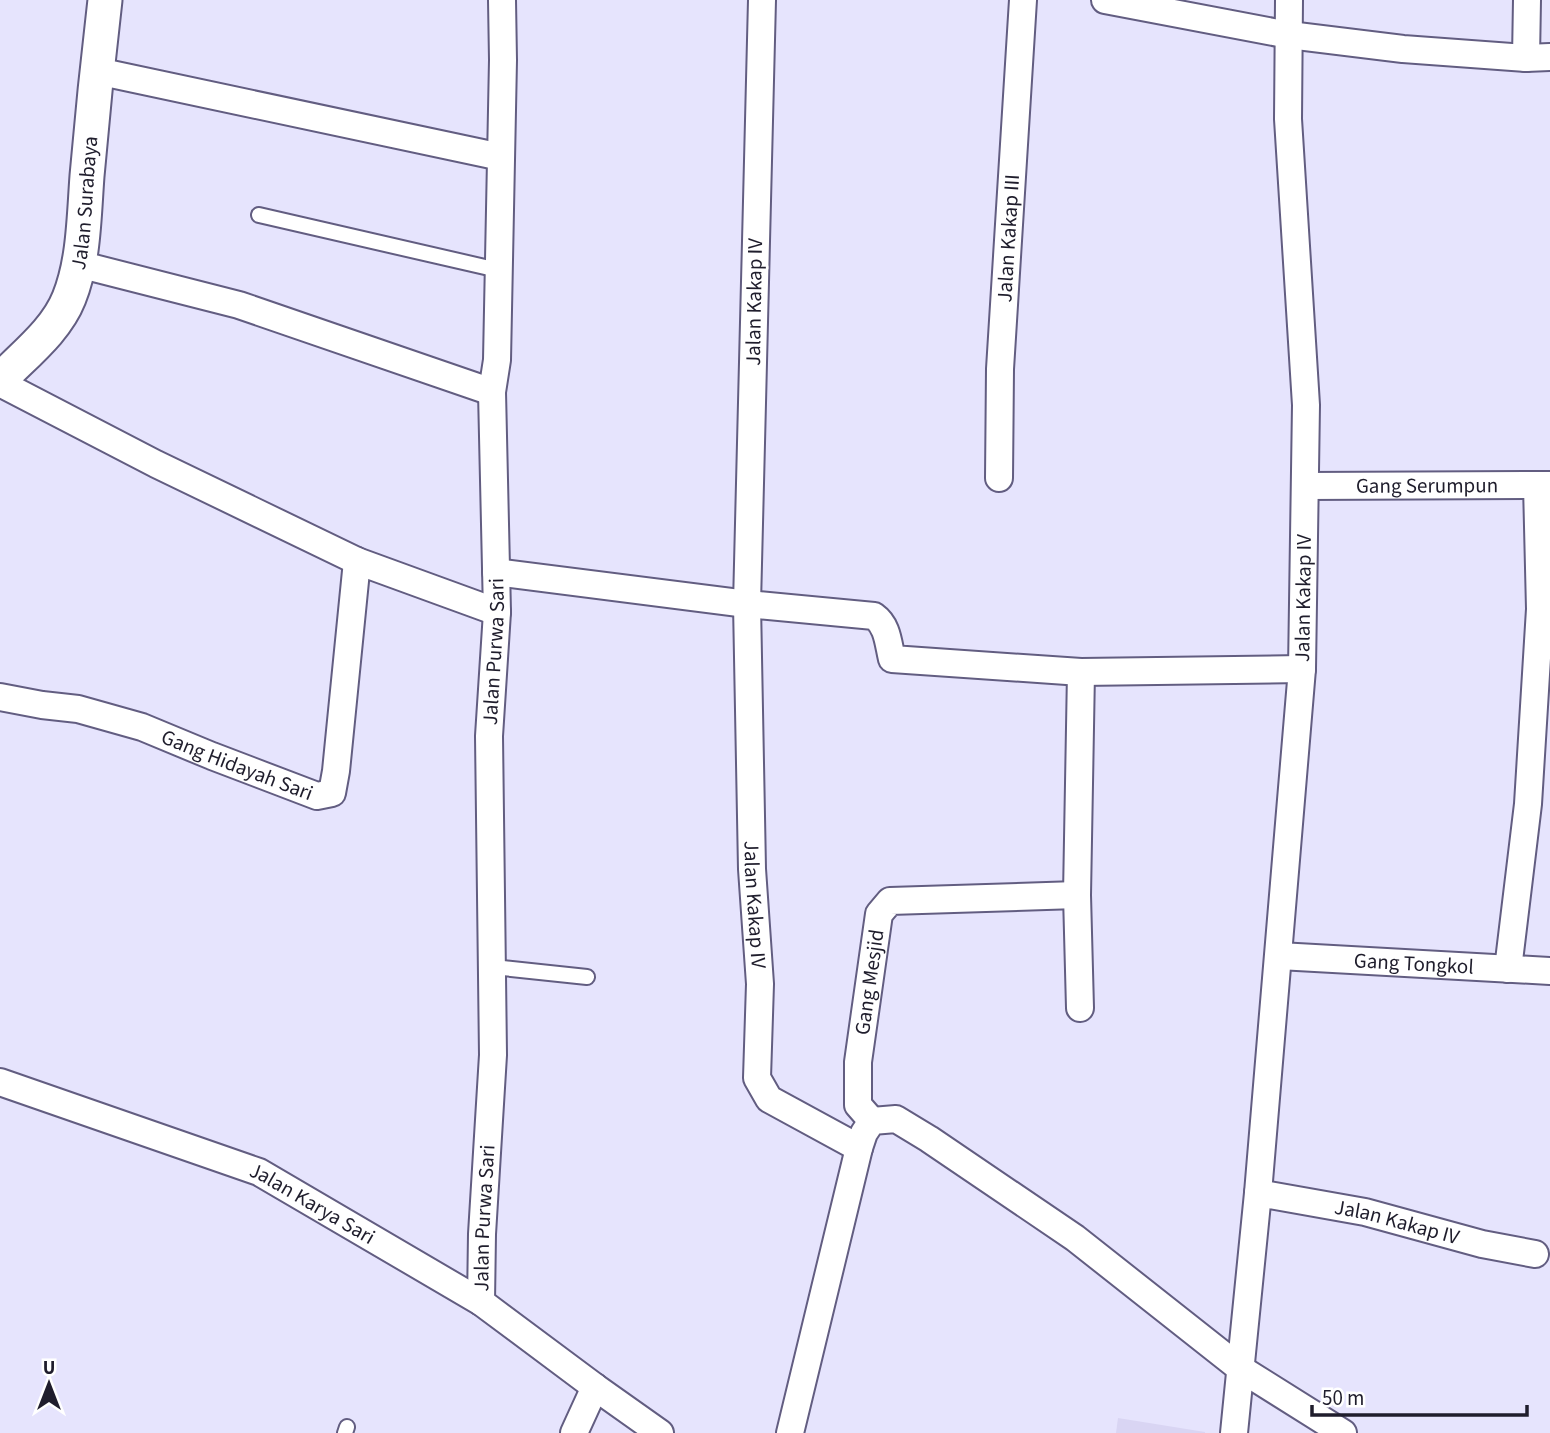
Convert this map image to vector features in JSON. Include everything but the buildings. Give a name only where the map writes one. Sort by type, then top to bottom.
[{"type":"street","name":"Jalan Surabaya","points":[[0,381],[53,325],[69,300],[82,240],[105,0]]},
{"type":"street","name":"Jalan Purwa Sari","points":[[481,1302],[482,1234],[493,1055],[489,736],[497,612],[492,392],[497,360],[502,0]]},
{"type":"street","name":"Jalan Kakap IV","points":[[762,0],[747,604],[752,869],[760,984],[757,1078],[769,1098],[859,1148]]},
{"type":"street","name":"Jalan Kakap III","points":[[999,478],[1000,369],[1023,0]]},
{"type":"street","points":[[1105,0],[1289,35],[1403,49],[1538,57],[1527,0]]},
{"type":"street","name":"Jalan Kakap IV","points":[[1234,1433],[1258,1193],[1302,669],[1306,405],[1288,119],[1289,0]]},
{"type":"street","points":[[97,71],[501,157]]},
{"type":"street","points":[[78,264],[239,305],[492,392]]},
{"type":"street","points":[[0,381],[156,464],[357,561],[497,612]]},
{"type":"street","points":[[1508,969],[1528,804],[1540,609],[1544,485]]},
{"type":"street","name":"Gang Serumpun","points":[[1306,486],[1544,485]]},
{"type":"street","name":"Gang Hidayah Sari","points":[[0,697],[78,709],[129,724],[317,796],[332,793],[357,561]]},
{"type":"street","points":[[496,572],[747,604],[874,616],[885,627],[892,659],[1081,672],[1302,669]]},
{"type":"street","points":[[1080,1009],[1077,895],[1081,672]]},
{"type":"street","name":"Gang Mesjid","points":[[872,1121],[858,1105],[858,1062],[879,914],[884,907],[890,901],[1077,895]]},
{"type":"street","name":"Gang Tongkol","points":[[1279,956],[1550,971]]},
{"type":"street","name":"Jalan Karya Sari","points":[[0,1082],[259,1172],[481,1302],[660,1433]]},
{"type":"street","points":[[790,1433],[864,1133],[872,1121],[896,1119],[1075,1238],[1241,1369],[1343,1433]]},
{"type":"street","name":"Jalan Kakap IV","points":[[1258,1193],[1365,1212],[1482,1244],[1535,1254]]},
{"type":"street","points":[[574,1433],[595,1387]]},
{"type":"lane","points":[[259,215],[498,270]]},
{"type":"lane","points":[[493,967],[587,976]]},
{"type":"shaded area","points":[[1118,1418],[1205,1432],[1205,1433],[1116,1433]]}]
